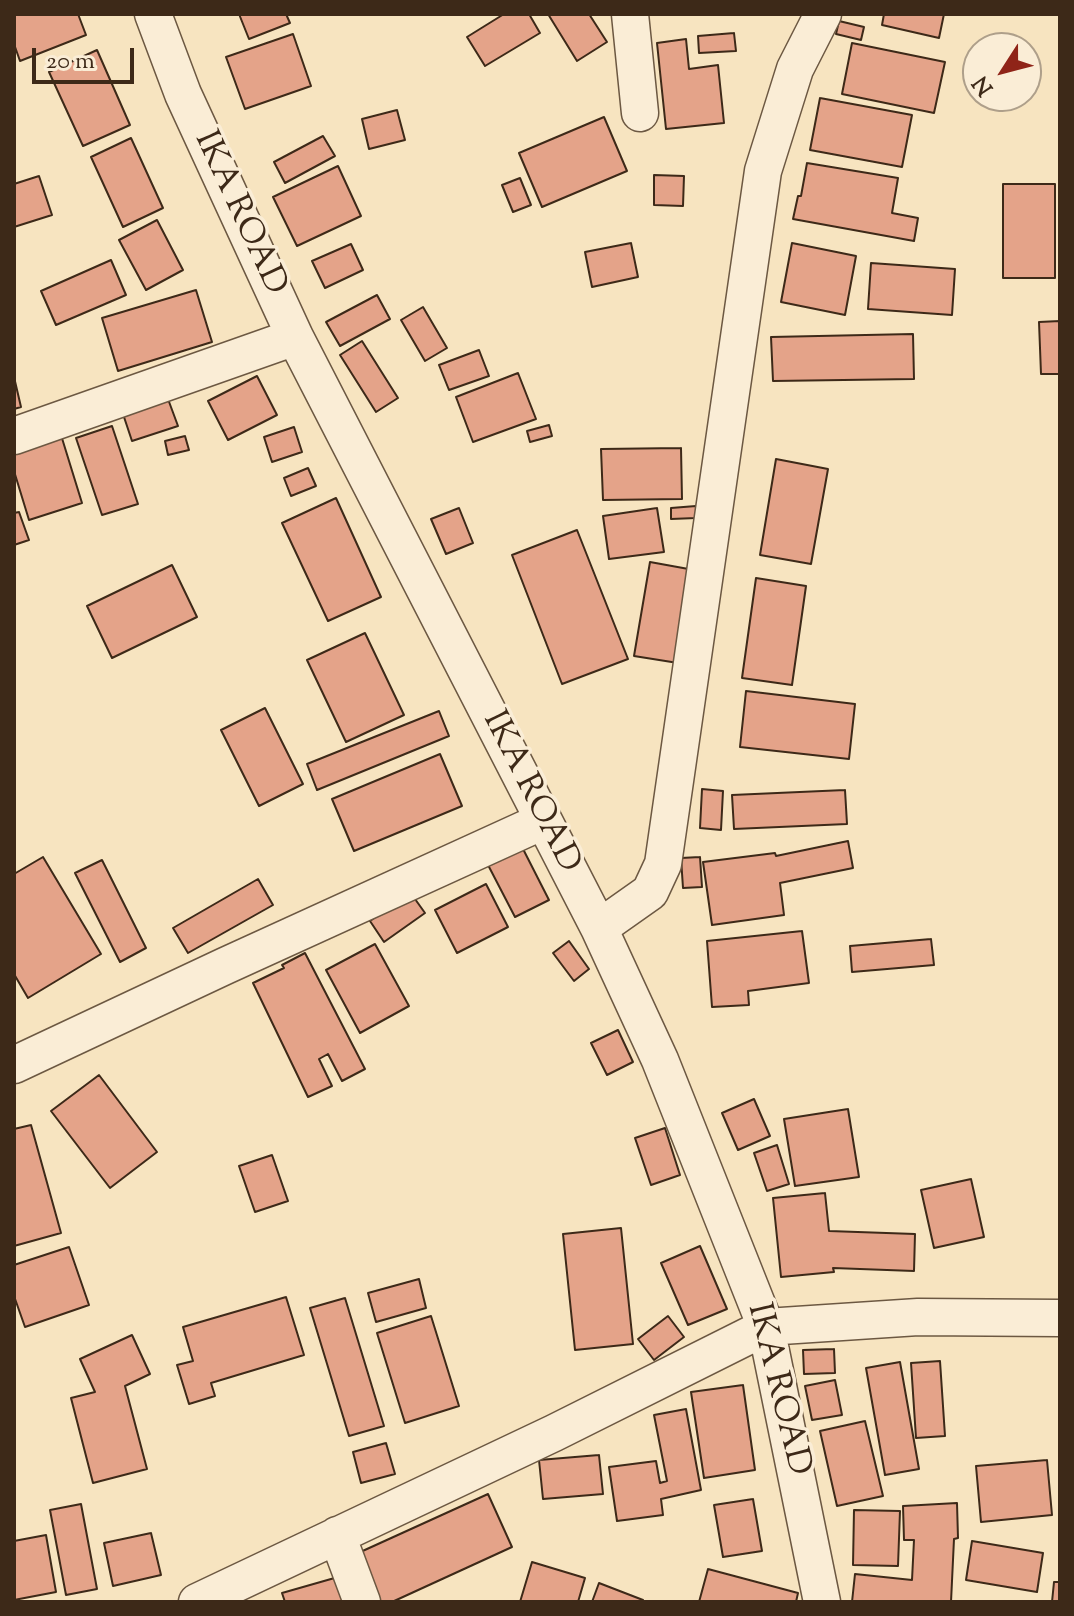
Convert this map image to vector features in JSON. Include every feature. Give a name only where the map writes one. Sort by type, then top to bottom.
[{"type":"street","name":"IKA ROAD","points":[[153,14],[183,94],[295,337],[599,928],[660,1060],[766,1327],[822,1602]]},
{"type":"street","points":[[630,14],[640,113]]},
{"type":"street","points":[[599,928],[650,892],[663,864],[763,171],[795,69],[823,14]]},
{"type":"street","points":[[14,436],[295,337]]},
{"type":"street","points":[[14,1065],[543,821]]},
{"type":"street","points":[[197,1602],[554,1433],[766,1327],[918,1317],[1060,1318]]},
{"type":"street","points":[[337,1535],[362,1602]]},
{"type":"building","points":[[14,14],[78,14],[86,35],[20,61],[14,44]]},
{"type":"building","points":[[239,14],[286,14],[290,23],[249,39]]},
{"type":"building","points":[[504,14],[529,14],[540,33],[485,66],[467,37]]},
{"type":"building","points":[[548,14],[589,14],[607,42],[577,61]]},
{"type":"building","points":[[884,14],[944,14],[939,38],[882,25]]},
{"type":"building","points":[[839,21],[864,27],[861,40],[836,34]]},
{"type":"building","points":[[734,33],[736,51],[699,53],[698,36]]},
{"type":"building","points":[[293,34],[311,86],[245,109],[226,57]]},
{"type":"building","points":[[686,39],[689,69],[718,65],[724,123],[666,129],[657,43]]},
{"type":"building","points":[[852,43],[945,62],[934,113],[842,94]]},
{"type":"building","points":[[97,50],[130,125],[83,146],[49,72]]},
{"type":"building","points":[[820,98],[912,115],[902,167],[810,150]]},
{"type":"building","points":[[397,110],[405,140],[369,149],[362,119]]},
{"type":"building","points":[[604,117],[627,171],[542,207],[519,153]]},
{"type":"building","points":[[323,136],[335,156],[285,183],[274,162]]},
{"type":"building","points":[[131,138],[163,208],[123,227],[91,157]]},
{"type":"building","points":[[807,163],[898,178],[892,213],[918,218],[914,241],[793,219]]},
{"type":"building","points":[[338,166],[361,216],[297,246],[273,197]]},
{"type":"building","points":[[654,175],[684,176],[683,206],[654,205]]},
{"type":"building","points":[[39,176],[52,215],[14,227],[14,184]]},
{"type":"building","points":[[520,178],[531,205],[513,212],[502,185]]},
{"type":"building","points":[[1003,184],[1055,184],[1055,278],[1003,278]]},
{"type":"building","points":[[157,220],[183,270],[146,290],[119,240]]},
{"type":"building","points":[[631,243],[638,277],[592,287],[585,252]]},
{"type":"building","points":[[792,243],[856,256],[845,315],[781,302]]},
{"type":"building","points":[[351,244],[363,270],[325,288],[312,261]]},
{"type":"building","points":[[111,260],[126,295],[56,325],[41,291]]},
{"type":"building","points":[[871,263],[955,269],[952,315],[868,309]]},
{"type":"building","points":[[196,290],[212,342],[118,371],[102,318]]},
{"type":"building","points":[[377,295],[390,319],[340,346],[326,322]]},
{"type":"building","points":[[423,307],[447,348],[425,361],[401,320]]},
{"type":"building","points":[[1060,321],[1060,374],[1041,374],[1039,322]]},
{"type":"building","points":[[913,334],[914,379],[773,381],[771,337]]},
{"type":"building","points":[[362,341],[398,398],[376,412],[340,355]]},
{"type":"building","points":[[479,350],[489,376],[449,390],[439,365]]},
{"type":"building","points":[[518,373],[536,419],[473,442],[456,397]]},
{"type":"building","points":[[257,376],[277,415],[228,440],[208,401]]},
{"type":"building","points":[[14,377],[21,407],[14,409]]},
{"type":"building","points":[[168,399],[178,426],[132,441],[123,414]]},
{"type":"building","points":[[549,425],[552,436],[530,442],[527,431]]},
{"type":"building","points":[[112,426],[138,504],[102,515],[76,438]]},
{"type":"building","points":[[294,427],[302,452],[272,462],[264,437]]},
{"type":"building","points":[[61,435],[82,503],[29,520],[14,471],[14,450]]},
{"type":"building","points":[[185,436],[189,450],[168,455],[165,441]]},
{"type":"building","points":[[681,448],[682,499],[603,500],[601,449]]},
{"type":"building","points":[[776,459],[828,469],[811,564],[760,555]]},
{"type":"building","points":[[308,468],[316,486],[291,496],[284,478]]},
{"type":"building","points":[[336,498],[381,597],[328,621],[282,523]]},
{"type":"building","points":[[696,506],[696,518],[671,519],[671,508]]},
{"type":"building","points":[[459,508],[473,543],[446,554],[431,519]]},
{"type":"building","points":[[657,508],[664,552],[609,559],[603,516]]},
{"type":"building","points":[[19,512],[29,540],[14,545],[14,513]]},
{"type":"building","points":[[577,530],[628,659],[562,684],[512,555]]},
{"type":"building","points":[[650,562],[694,570],[678,663],[634,656]]},
{"type":"building","points":[[172,565],[197,617],[112,658],[87,606]]},
{"type":"building","points":[[756,578],[806,586],[792,685],[742,678]]},
{"type":"building","points":[[365,633],[404,715],[346,742],[307,660]]},
{"type":"building","points":[[746,691],[855,704],[849,759],[740,747]]},
{"type":"building","points":[[265,708],[303,784],[259,806],[221,730]]},
{"type":"building","points":[[439,711],[449,736],[317,790],[307,764]]},
{"type":"building","points":[[440,754],[462,806],[354,851],[332,799]]},
{"type":"building","points":[[702,789],[723,791],[721,830],[700,828]]},
{"type":"building","points":[[845,790],[847,824],[734,829],[732,795]]},
{"type":"building","points":[[848,841],[853,868],[780,883],[784,915],[712,925],[703,862],[775,853],[776,856]]},
{"type":"building","points":[[521,845],[549,900],[515,917],[487,863]]},
{"type":"building","points":[[43,857],[101,954],[28,998],[14,974],[14,874]]},
{"type":"building","points":[[700,857],[702,887],[683,888],[681,858]]},
{"type":"building","points":[[102,860],[146,948],[120,962],[75,873]]},
{"type":"building","points":[[258,879],[273,905],[188,953],[173,928]]},
{"type":"building","points":[[486,884],[508,927],[457,953],[435,910]]},
{"type":"building","points":[[410,892],[425,913],[384,942],[370,921]]},
{"type":"building","points":[[802,931],[809,983],[748,991],[749,1005],[712,1007],[707,941]]},
{"type":"building","points":[[931,939],[934,965],[852,972],[850,946]]},
{"type":"building","points":[[569,941],[589,969],[574,981],[553,953]]},
{"type":"building","points":[[375,944],[409,1006],[360,1033],[326,970]]},
{"type":"building","points":[[305,953],[365,1069],[342,1081],[328,1054],[319,1059],[332,1086],[308,1097],[253,983],[284,968],[282,965]]},
{"type":"building","points":[[618,1030],[633,1062],[607,1075],[591,1043]]},
{"type":"building","points":[[99,1075],[157,1152],[110,1188],[51,1111]]},
{"type":"building","points":[[754,1099],[770,1136],[738,1150],[722,1113]]},
{"type":"building","points":[[848,1109],[859,1177],[795,1186],[784,1119]]},
{"type":"building","points":[[31,1125],[61,1233],[14,1246],[14,1129]]},
{"type":"building","points":[[665,1128],[680,1175],[651,1185],[635,1138]]},
{"type":"building","points":[[777,1145],[789,1184],[767,1191],[754,1153]]},
{"type":"building","points":[[272,1155],[288,1201],[255,1212],[239,1166]]},
{"type":"building","points":[[971,1179],[984,1237],[934,1248],[921,1190]]},
{"type":"building","points":[[825,1193],[829,1231],[915,1234],[914,1271],[833,1268],[834,1272],[781,1277],[773,1198]]},
{"type":"building","points":[[621,1228],[633,1344],[575,1350],[563,1234]]},
{"type":"building","points":[[700,1246],[727,1309],[688,1325],[661,1263]]},
{"type":"building","points":[[69,1247],[89,1305],[25,1327],[14,1296],[14,1265]]},
{"type":"building","points":[[419,1279],[426,1308],[376,1322],[368,1293]]},
{"type":"building","points":[[286,1297],[304,1355],[211,1383],[215,1396],[189,1404],[177,1365],[193,1361],[183,1327]]},
{"type":"building","points":[[345,1298],[384,1426],[349,1436],[310,1308]]},
{"type":"building","points":[[431,1316],[459,1406],[405,1423],[377,1333]]},
{"type":"building","points":[[668,1316],[684,1337],[654,1360],[638,1339]]},
{"type":"building","points":[[132,1335],[150,1374],[125,1386],[147,1469],[93,1483],[71,1398],[95,1392],[80,1359]]},
{"type":"building","points":[[834,1349],[835,1373],[804,1374],[803,1350]]},
{"type":"building","points":[[940,1361],[945,1436],[916,1438],[911,1363]]},
{"type":"building","points":[[900,1362],[919,1469],[885,1475],[866,1368]]},
{"type":"building","points":[[835,1380],[842,1415],[812,1420],[805,1386]]},
{"type":"building","points":[[743,1385],[755,1470],[704,1478],[691,1392]]},
{"type":"building","points":[[686,1409],[701,1490],[661,1499],[663,1515],[617,1521],[609,1467],[656,1461],[660,1483],[667,1481],[654,1415]]},
{"type":"building","points":[[865,1421],[883,1496],[837,1506],[820,1431]]},
{"type":"building","points":[[386,1443],[395,1474],[361,1483],[353,1452]]},
{"type":"building","points":[[599,1455],[603,1494],[543,1499],[539,1460]]},
{"type":"building","points":[[1047,1460],[1052,1515],[981,1522],[976,1466]]},
{"type":"building","points":[[488,1494],[512,1547],[392,1602],[378,1602],[356,1554]]},
{"type":"building","points":[[753,1499],[762,1551],[723,1557],[714,1505]]},
{"type":"building","points":[[957,1503],[958,1538],[954,1539],[951,1602],[852,1602],[855,1574],[912,1580],[914,1540],[904,1540],[903,1506]]},
{"type":"building","points":[[81,1504],[97,1589],[66,1595],[50,1510]]},
{"type":"building","points":[[854,1510],[900,1511],[898,1566],[853,1565]]},
{"type":"building","points":[[151,1533],[161,1575],[113,1586],[104,1543]]},
{"type":"building","points":[[46,1535],[56,1592],[14,1600],[14,1541]]},
{"type":"building","points":[[972,1541],[1043,1553],[1037,1592],[966,1580]]},
{"type":"building","points":[[532,1562],[585,1578],[578,1602],[520,1602]]},
{"type":"building","points":[[708,1569],[798,1593],[796,1602],[699,1602]]},
{"type":"building","points":[[338,1577],[346,1602],[285,1602],[282,1593]]},
{"type":"building","points":[[1054,1582],[1060,1582],[1060,1602],[1052,1602]]},
{"type":"building","points":[[599,1583],[643,1600],[643,1602],[592,1602]]}]
